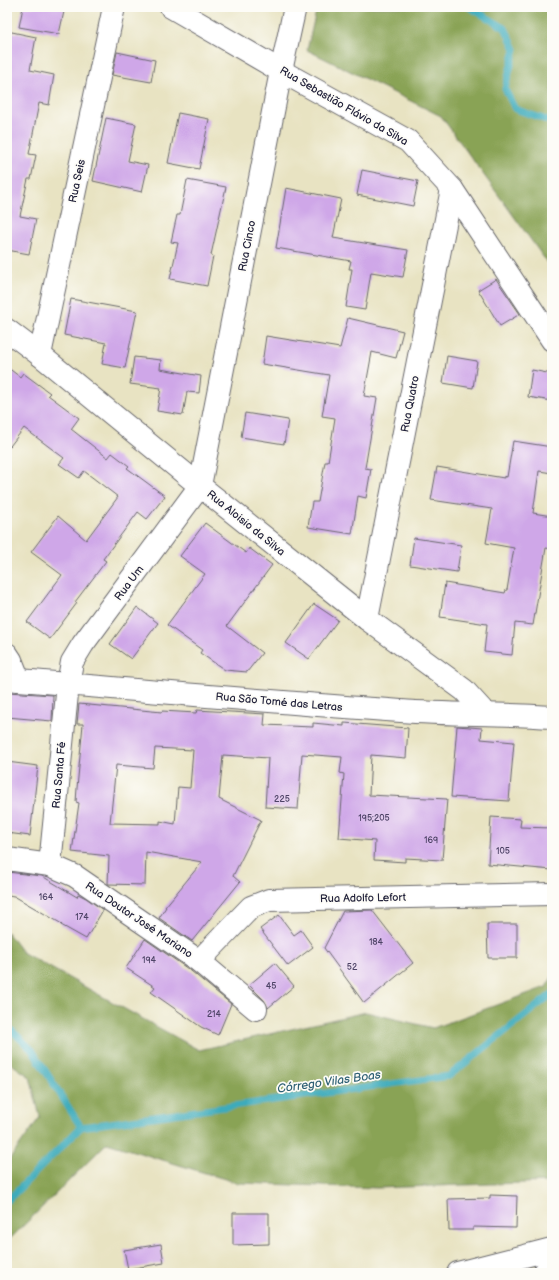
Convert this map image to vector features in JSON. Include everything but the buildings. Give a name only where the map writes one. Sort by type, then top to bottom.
[{"type":"street","name":"Rua Seis","points":[[40,355],[114,7]]},
{"type":"street","name":"Rua Sebastião Flávio da Silva","points":[[172,7],[281,70],[408,140],[452,189],[552,340]]},
{"type":"street","name":"Rua Cinco","points":[[200,486],[281,70],[295,7]]},
{"type":"street","name":"Rua Quatro","points":[[367,619],[452,189]]},
{"type":"street","name":"Rua Aloisio da Silva","points":[[7,330],[367,619],[464,690],[485,714]]},
{"type":"street","name":"Rua Um","points":[[68,684],[72,662],[83,644],[200,486]]},
{"type":"street","points":[[7,654],[12,660],[13,680]]},
{"type":"street","name":"Rua São Tomé das Letras","points":[[13,680],[322,706],[447,714],[552,715]]},
{"type":"street","name":"Rua Santa Fé","points":[[50,865],[68,684]]},
{"type":"street","name":"Rua Doutor José Mariano","points":[[7,859],[50,865],[75,876],[199,961],[256,1009]]},
{"type":"street","name":"Rua Adolfo Lefort","points":[[199,961],[251,907],[269,900],[552,894]]},
{"type":"street","points":[[458,1273],[552,1249]]},
{"type":"street","points":[[544,1273],[552,1264]]},
{"type":"green space","points":[[317,7],[552,7],[552,269],[441,116],[307,50]]},
{"type":"green space","points":[[7,932],[22,952],[199,1050],[366,1012],[433,1028],[546,987],[552,977],[552,1182],[377,1188],[238,1183],[107,1143],[7,1242],[7,1163],[40,1117],[30,1077],[7,1061]]},
{"type":"waterway","points":[[469,7],[505,28],[515,49],[505,89],[515,109],[552,122]]},
{"type":"waterway","name":"Córrego Vilas Boas","points":[[81,1127],[449,1076],[552,994]]},
{"type":"waterway","points":[[7,1026],[32,1050],[81,1127]]},
{"type":"waterway","points":[[7,1201],[81,1127]]}]
